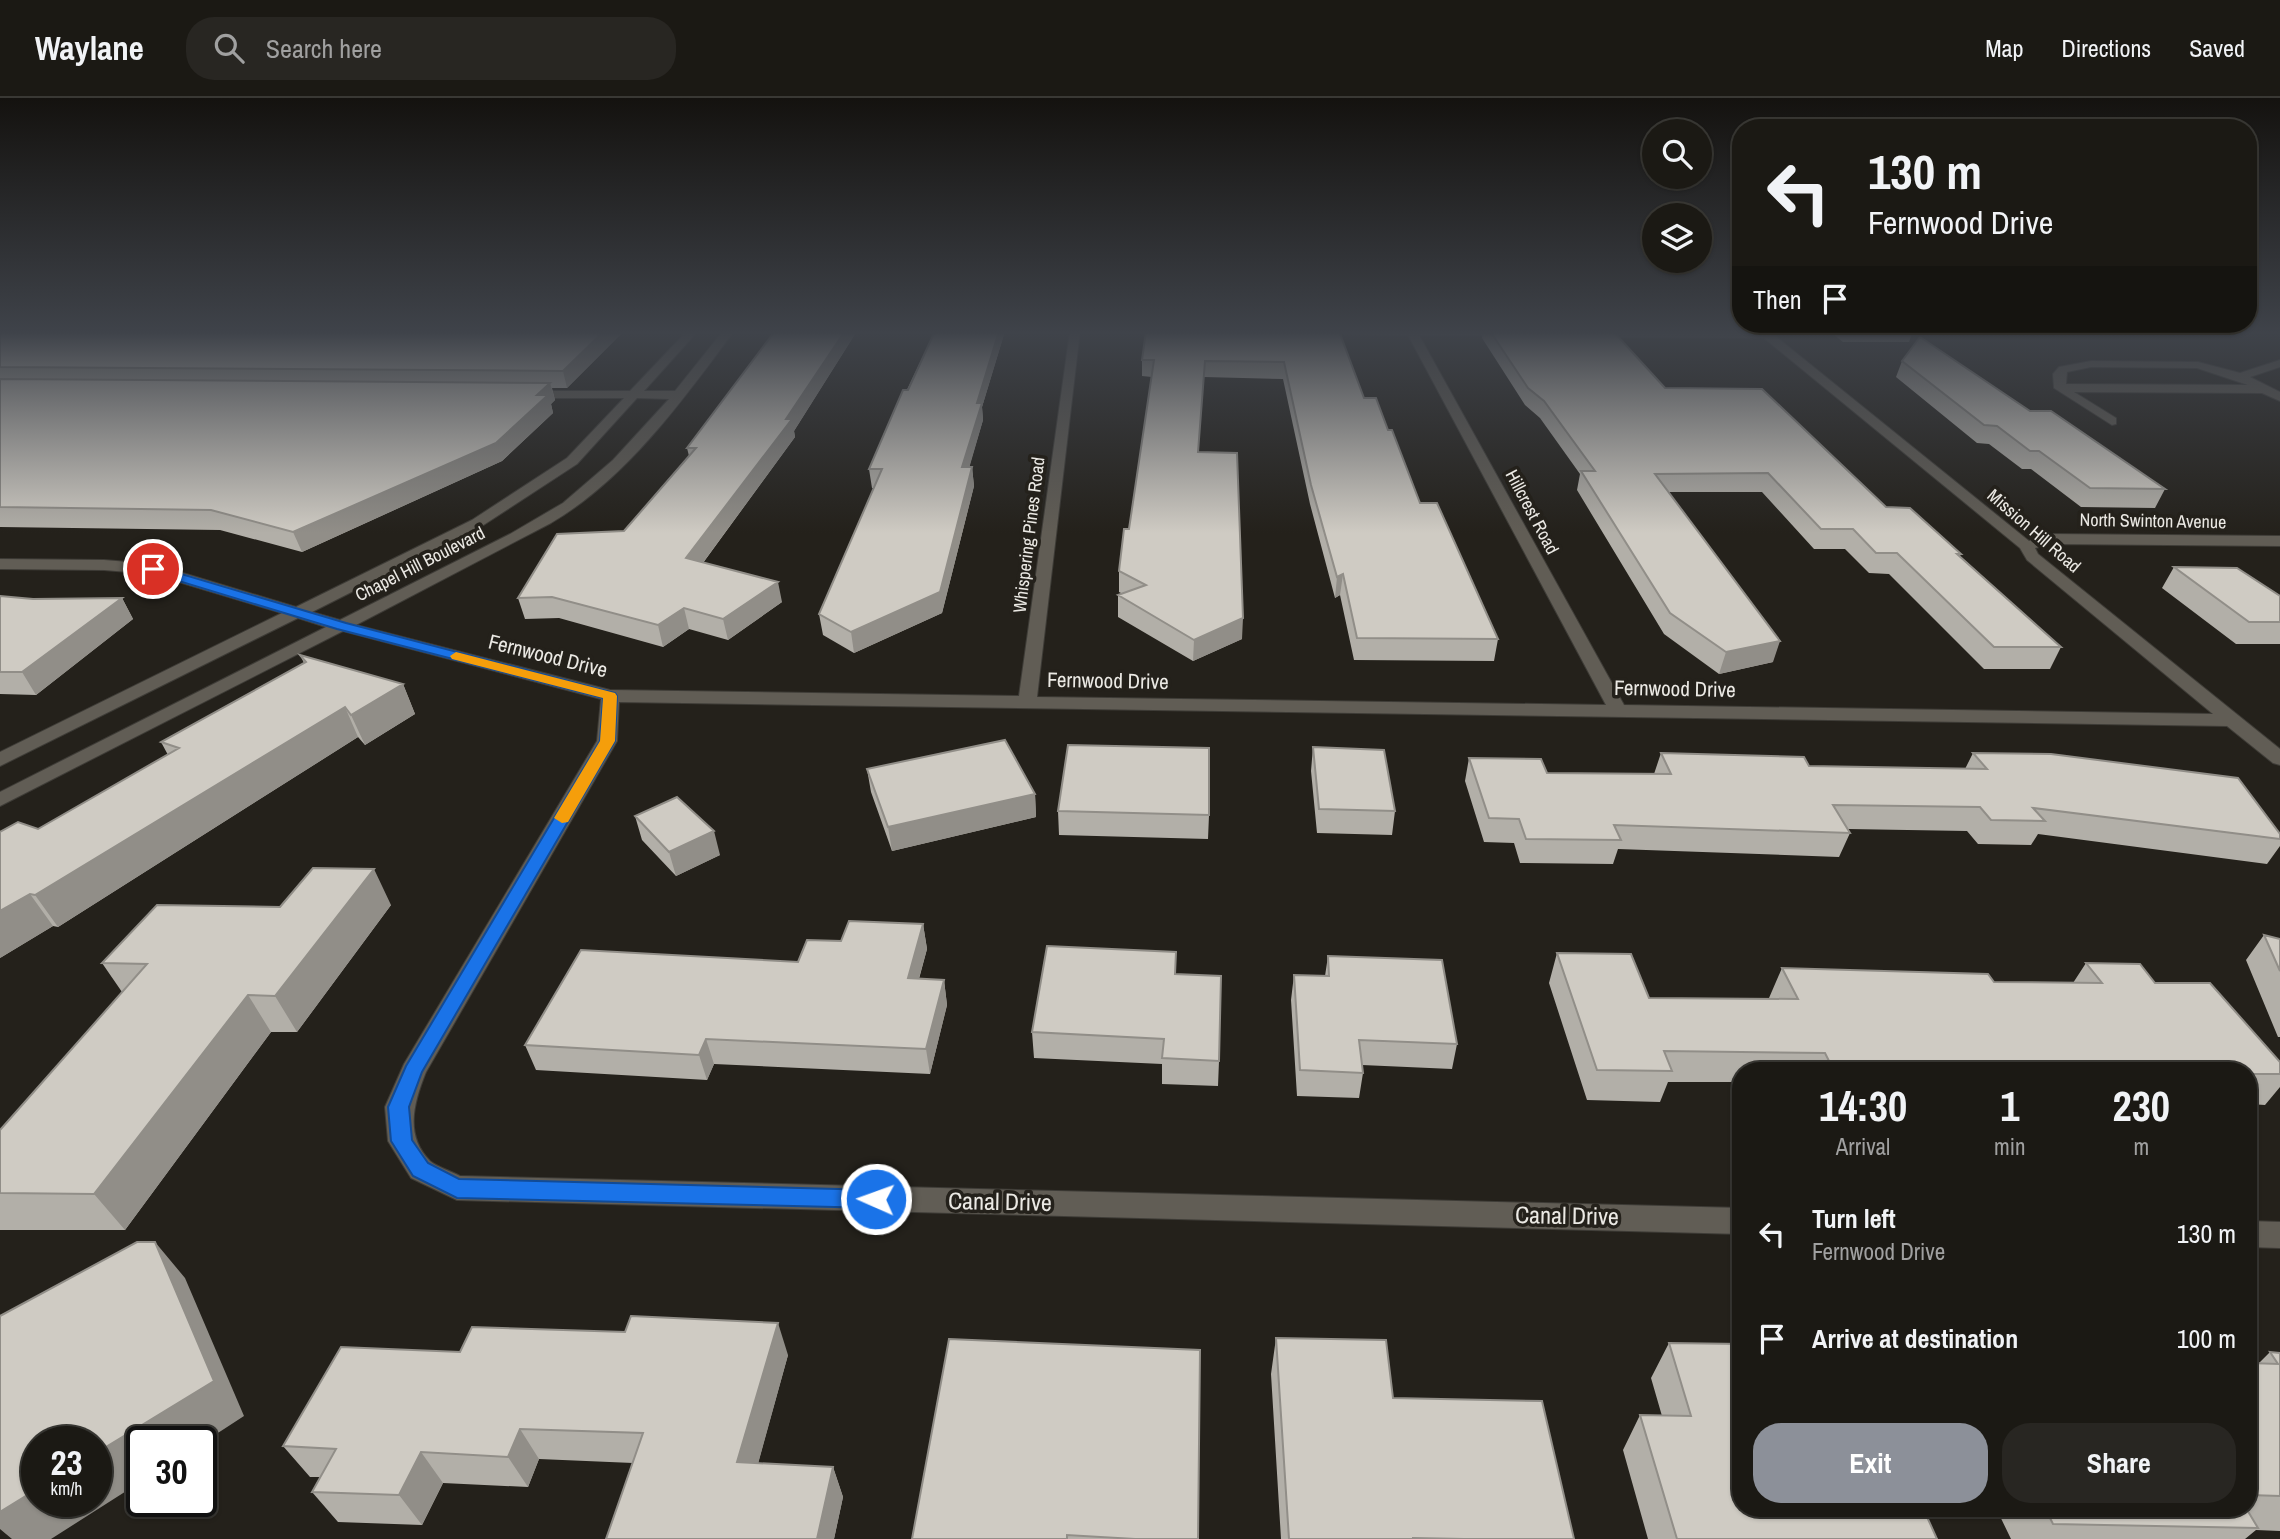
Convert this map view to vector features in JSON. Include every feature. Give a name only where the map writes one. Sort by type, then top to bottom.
[{"type":"street","name":"Chapel Hill Boulevard","points":[[0,760],[477,523],[572,461],[633,398]]},
{"type":"street","name":"Chapel Hill Boulevard","points":[[0,800],[515,537],[572,503],[609,471],[676,398]]},
{"type":"street","name":"Whispering Pines Road","points":[[1027,702],[1066,398]]},
{"type":"street","name":"Hillcrest Road","points":[[1448,398],[1618,711]]},
{"type":"street","name":"Mission Hill Road","points":[[1844,398],[2026,546],[2032,557],[2280,760]]},
{"type":"street","points":[[2076,398],[2112,421]]},
{"type":"street","name":"North Swinton Avenue","points":[[2026,546],[2051,539],[2280,541]]},
{"type":"street","name":"Fernwood Drive","points":[[0,564],[104,565],[153,569],[342,626],[610,696],[2232,720]]},
{"type":"street","name":"Canal Drive","points":[[610,696],[607,741],[413,1071],[399,1107],[402,1141],[421,1170],[457,1188],[1732,1221]]},
{"type":"street","points":[[2257,1234],[2280,1234]]},
{"type":"building","points":[[0,398],[544,398],[496,443],[293,532],[211,510],[0,507]]},
{"type":"building","points":[[724,398],[800,398],[786,419],[792,419],[686,558],[778,582],[723,619],[684,608],[658,625],[552,597],[518,598],[557,534],[624,531],[696,448],[687,448]]},
{"type":"building","points":[[899,398],[978,398],[977,403],[982,403],[962,467],[972,467],[940,592],[851,632],[819,614],[882,469],[869,469]]},
{"type":"building","points":[[1148,398],[1202,398],[1198,452],[1237,453],[1243,618],[1194,640],[1118,595],[1146,585],[1119,571],[1124,529],[1129,529]]},
{"type":"building","points":[[1292,398],[1376,398],[1388,430],[1392,430],[1420,503],[1437,503],[1498,639],[1357,638],[1343,574],[1337,577],[1311,485]]},
{"type":"building","points":[[1541,398],[1772,398],[1886,507],[1910,508],[2061,647],[1994,647],[1897,553],[1876,553],[1853,529],[1821,529],[1768,473],[1655,474],[1780,641],[1726,652],[1670,613],[1581,471],[1595,471]]},
{"type":"building","points":[[1950,398],[2011,398],[2030,411],[2051,411],[2165,489],[2090,488],[2039,451],[2030,451],[1997,426],[1984,425]]},
{"type":"building","points":[[2174,567],[2237,568],[2280,596],[2280,622],[2249,622]]},
{"type":"building","points":[[0,596],[33,599],[122,598],[22,672],[0,672]]},
{"type":"building","points":[[300,655],[403,684],[351,715],[345,707],[35,895],[30,894],[0,911],[0,832],[18,822],[38,829],[179,748],[161,742],[306,662]]},
{"type":"building","points":[[1005,740],[1035,794],[888,827],[867,769]]},
{"type":"building","points":[[1068,745],[1209,748],[1209,815],[1058,811]]},
{"type":"building","points":[[1313,747],[1384,750],[1395,811],[1319,809]]},
{"type":"building","points":[[1661,753],[1804,757],[1809,766],[1987,769],[1973,753],[2051,754],[2238,778],[2280,834],[2280,839],[2033,808],[2045,821],[1991,820],[1980,807],[1833,805],[1850,833],[1614,825],[1621,840],[1526,839],[1519,819],[1489,818],[1469,758],[1541,759],[1547,773],[1671,774]]},
{"type":"building","points":[[677,797],[714,831],[669,852],[635,816]]},
{"type":"building","points":[[313,868],[374,869],[275,996],[248,995],[94,1194],[0,1193],[0,1130],[147,964],[102,963],[157,905],[280,907]]},
{"type":"building","points":[[849,921],[923,924],[908,978],[944,980],[926,1049],[706,1039],[699,1055],[525,1045],[581,950],[798,962],[807,940],[841,941]]},
{"type":"building","points":[[2264,935],[2280,939],[2280,971]]},
{"type":"building","points":[[1047,946],[1176,952],[1175,974],[1221,976],[1219,1061],[1162,1058],[1164,1039],[1032,1032]]},
{"type":"building","points":[[1557,953],[1631,954],[1649,998],[1798,999],[1782,968],[1988,974],[1994,982],[2102,983],[2086,963],[2140,964],[2155,983],[2210,983],[2280,1062],[2280,1074],[2257,1074],[2257,1062],[1830,1062],[1825,1053],[1664,1051],[1672,1071],[1597,1070]]},
{"type":"building","points":[[1328,956],[1442,960],[1457,1044],[1359,1040],[1363,1073],[1300,1070],[1294,975],[1329,976]]},
{"type":"building","points":[[137,1242],[155,1242],[214,1381],[140,1426],[126,1426],[126,1435],[112,1443],[112,1426],[21,1426],[21,1499],[0,1512],[0,1316]]},
{"type":"building","points":[[631,1316],[778,1323],[737,1462],[833,1467],[817,1539],[606,1539],[643,1433],[520,1429],[508,1457],[421,1452],[399,1495],[312,1492],[336,1449],[283,1446],[341,1347],[460,1352],[472,1327],[625,1332]]},
{"type":"building","points":[[1276,1338],[1386,1340],[1393,1398],[1542,1401],[1574,1539],[1289,1539]]},
{"type":"building","points":[[949,1339],[1200,1350],[1198,1539],[1067,1535],[1067,1539],[912,1539]]},
{"type":"building","points":[[1669,1343],[1732,1344],[1732,1517],[1927,1517],[1937,1539],[1677,1539],[1640,1415],[1691,1416]]},
{"type":"building","points":[[2270,1352],[2280,1353],[2280,1496],[2257,1495],[2257,1363],[2278,1364]]},
{"type":"building","points":[[2050,1517],[2251,1517],[2258,1528],[2053,1524]]},
{"type":"slow traffic","points":[[456,656],[610,696],[607,741],[562,818]]},
{"type":"route","points":[[153,569],[342,626],[610,696],[607,741],[413,1071],[399,1107],[402,1141],[421,1170],[457,1188],[876,1199]]}]
